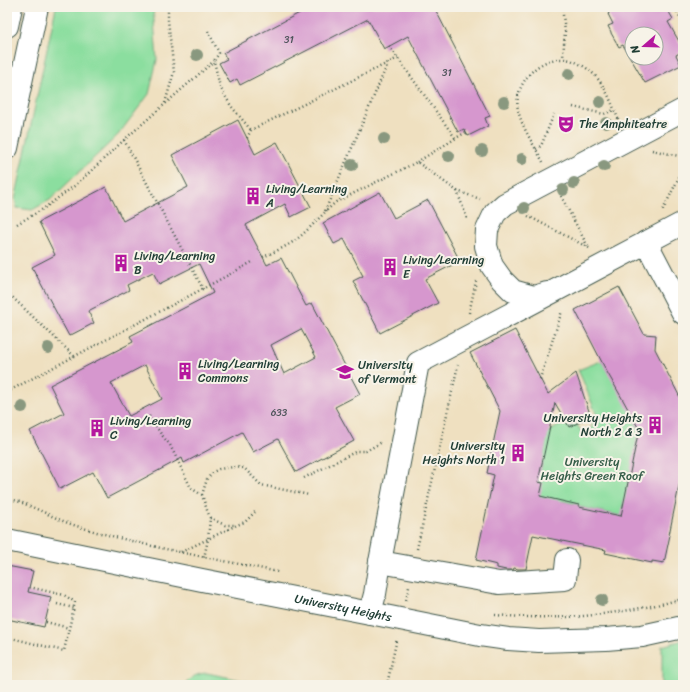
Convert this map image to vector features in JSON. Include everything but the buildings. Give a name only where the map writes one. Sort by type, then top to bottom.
[{"type":"street","points":[[7,26],[11,7]]},
{"type":"street","points":[[7,148],[37,7]]},
{"type":"street","points":[[552,292],[534,297],[513,291],[502,280],[492,266],[486,246],[487,230],[495,213],[505,204],[683,110]]},
{"type":"street","points":[[370,613],[375,594],[418,363],[683,223]]},
{"type":"street","points":[[651,240],[683,313]]},
{"type":"street","name":"University Heights","points":[[7,540],[508,640],[606,640],[642,636],[683,627]]},
{"type":"street","points":[[380,562],[500,584],[566,579],[567,560]]},
{"type":"path","points":[[164,104],[174,72],[168,7]]},
{"type":"path","points":[[562,7],[564,31],[563,58]]},
{"type":"path","points":[[681,7],[676,10],[683,22]]},
{"type":"path","points":[[17,224],[43,209],[76,184],[214,61],[219,53],[208,31]]},
{"type":"path","points":[[389,46],[456,139]]},
{"type":"path","points":[[247,138],[251,130],[398,58]]},
{"type":"path","points":[[588,248],[524,128],[518,108],[519,90],[527,77],[540,64],[563,58],[575,62],[591,71],[602,84],[628,139],[643,147],[683,157]]},
{"type":"path","points":[[214,61],[220,88],[251,130]]},
{"type":"path","points":[[324,212],[388,63]]},
{"type":"path","points":[[573,107],[604,114],[614,110]]},
{"type":"path","points":[[536,149],[541,146],[554,114]]},
{"type":"path","points":[[263,257],[295,241],[336,202],[417,162],[466,132]]},
{"type":"path","points":[[124,140],[203,289]]},
{"type":"path","points":[[417,162],[458,191],[490,202],[505,204],[612,260]]},
{"type":"path","points":[[651,240],[658,221],[683,169]]},
{"type":"path","points":[[458,191],[469,224]]},
{"type":"path","points":[[7,392],[254,261]]},
{"type":"path","points":[[387,685],[477,277]]},
{"type":"path","points":[[540,379],[572,282]]},
{"type":"path","points":[[7,292],[74,356]]},
{"type":"path","points":[[149,416],[170,445],[191,488],[202,496],[210,518],[208,539],[203,562]]},
{"type":"path","points":[[304,478],[357,451],[366,451],[388,439],[403,444]]},
{"type":"path","points":[[202,496],[207,479],[213,472],[219,469],[234,467],[244,468],[261,485],[309,495]]},
{"type":"path","points":[[7,498],[27,505],[58,520],[79,527],[127,540],[282,573]]},
{"type":"path","points":[[181,552],[245,522],[255,512]]},
{"type":"path","points":[[210,518],[225,525],[236,525]]},
{"type":"path","points":[[7,637],[64,651],[75,602],[64,595],[30,587]]},
{"type":"path","points":[[490,614],[531,617],[568,617],[612,613],[683,599]]},
{"type":"path","points":[[57,604],[74,608]]},
{"type":"path","points":[[46,622],[69,628]]},
{"type":"green space","points":[[56,7],[153,7],[157,60],[149,94],[118,135],[50,200],[32,210],[17,208],[15,200]]},
{"type":"green space","name":"University Heights Green Roof","points":[[601,361],[609,370],[642,434],[635,519],[579,507],[579,505],[563,501],[538,510],[538,482],[548,432],[566,422],[569,427],[576,423],[581,431],[593,427],[590,420],[597,416],[578,370]]},
{"type":"green space","points":[[683,640],[683,685],[662,685],[662,646]]},
{"type":"green space","points":[[207,673],[265,685],[185,685],[194,676]]},
{"type":"place","name":"The Amphiteatre","points":[[566,124]]},
{"type":"place","name":"Living/Learning A","points":[[253,196]]},
{"type":"place","name":"Living/Learning B","points":[[121,263]]},
{"type":"place","name":"Living/Learning E","points":[[390,267]]},
{"type":"place","name":"Living/Learning Commons","points":[[185,371]]},
{"type":"place","name":"University of Vermont","points":[[345,372]]},
{"type":"place","name":"University Heights North 2 & 3","points":[[655,425]]},
{"type":"place","name":"Living/Learning C","points":[[97,428]]},
{"type":"place","name":"University Heights North 1","points":[[518,453]]}]
